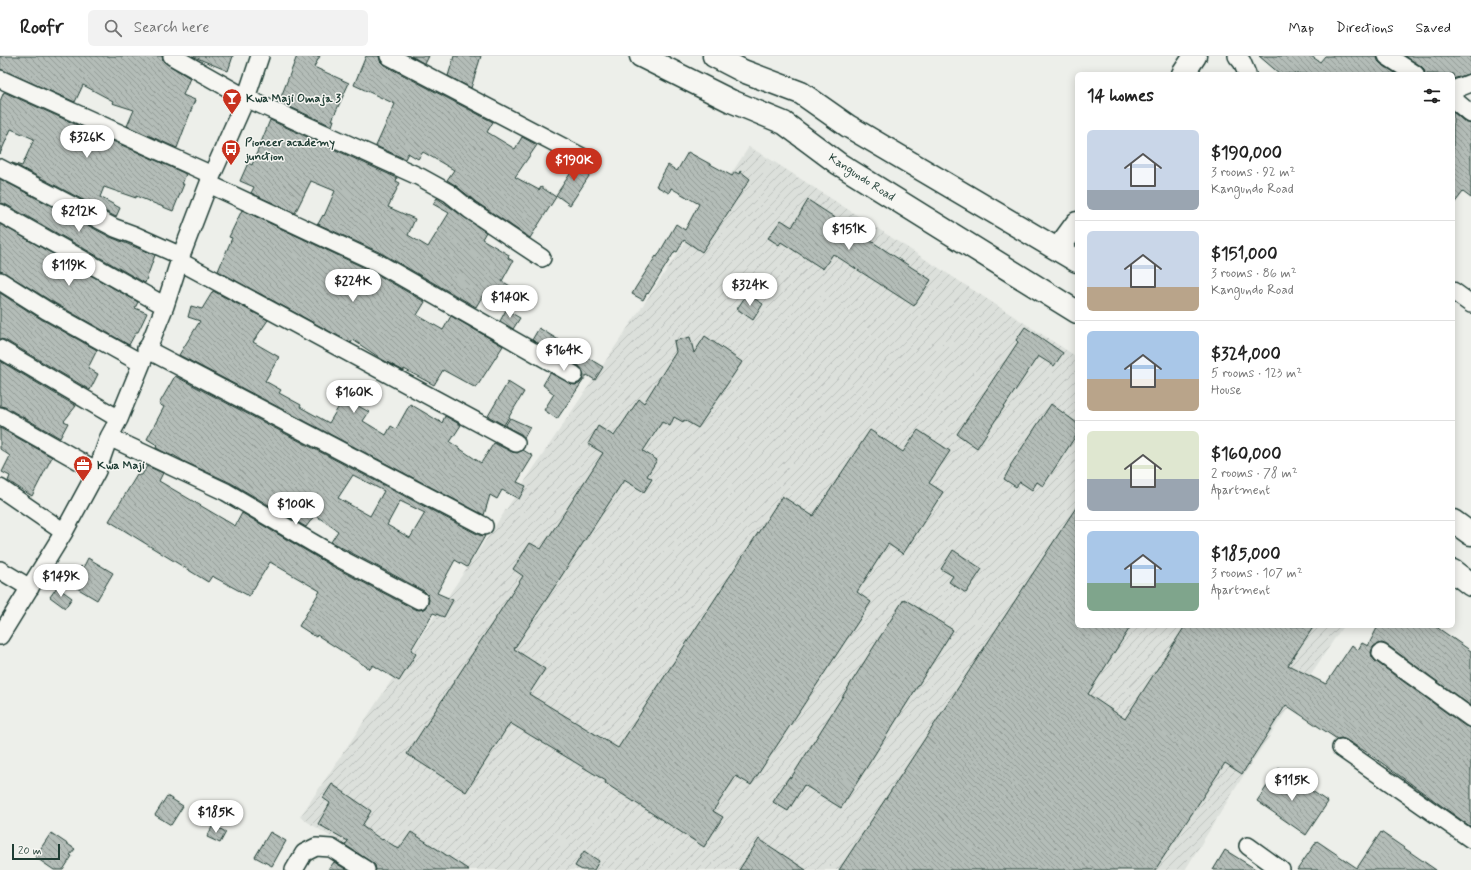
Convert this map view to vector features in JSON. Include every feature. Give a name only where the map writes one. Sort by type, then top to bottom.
[{"type":"main road","name":"Kangundo Road","points":[[641,56],[731,101],[784,123],[838,164],[1075,311]]},
{"type":"main road","points":[[714,56],[743,71],[801,93],[848,126],[1075,260]]},
{"type":"main road","points":[[1184,72],[1196,56]]},
{"type":"main road","points":[[1058,249],[1075,226]]},
{"type":"main road","points":[[1455,522],[1471,534]]},
{"type":"main road","points":[[1455,573],[1471,585]]},
{"type":"street","points":[[172,56],[246,98],[420,177],[449,193],[470,210],[542,258]]},
{"type":"street","points":[[0,636],[64,532],[97,471],[109,437],[119,419],[165,306],[180,258],[211,179],[246,98],[260,56]]},
{"type":"street","points":[[389,56],[586,159]]},
{"type":"street","points":[[1237,56],[1242,62],[1246,72]]},
{"type":"street","points":[[1387,56],[1412,72]]},
{"type":"street","points":[[0,79],[211,179],[376,262],[574,375]]},
{"type":"street","points":[[1455,89],[1471,83]]},
{"type":"street","points":[[1455,101],[1471,114]]},
{"type":"street","points":[[0,168],[115,228],[134,235],[180,258],[516,444]]},
{"type":"street","points":[[0,213],[165,306]]},
{"type":"street","points":[[0,281],[46,310],[144,356],[484,526]]},
{"type":"street","points":[[1455,292],[1471,304]]},
{"type":"street","points":[[0,349],[119,419]]},
{"type":"street","points":[[0,416],[97,471]]},
{"type":"street","points":[[109,437],[226,492],[337,557],[419,600]]},
{"type":"street","points":[[0,488],[64,532]]},
{"type":"street","points":[[0,570],[30,588]]},
{"type":"street","points":[[1380,653],[1471,718]]},
{"type":"street","points":[[1341,748],[1471,840]]},
{"type":"street","points":[[1248,846],[1281,870]]},
{"type":"street","points":[[294,870],[304,853],[316,847],[331,848],[366,870]]},
{"type":"shaded area","points":[[749,147],[1075,356],[1075,628],[1342,628],[1245,773],[1185,870],[382,870],[300,817]]},
{"type":"building","points":[[0,56],[162,56],[163,61],[190,78],[183,95],[195,100],[177,148],[127,126],[134,110],[112,103],[113,101],[83,85],[75,102],[0,69]]},
{"type":"building","points":[[192,56],[233,56],[228,71]]},
{"type":"building","points":[[297,56],[320,56],[314,67],[349,83],[332,120],[334,120],[332,126],[279,102]]},
{"type":"building","points":[[366,56],[379,56],[380,61],[384,65],[493,122],[487,132],[515,149],[522,137],[537,145],[515,177],[539,190],[541,187],[556,197],[530,238],[476,202],[447,180],[454,170],[423,152],[418,159],[408,153],[405,159],[376,146],[395,104],[354,85]]},
{"type":"building","points":[[411,56],[429,56],[425,64]]},
{"type":"building","points":[[454,56],[481,56],[471,88],[448,76]]},
{"type":"building","points":[[1259,56],[1311,56],[1320,62],[1325,56],[1377,56],[1378,61],[1381,64],[1394,72],[1278,72]]},
{"type":"building","points":[[1405,56],[1471,56],[1471,73],[1455,78],[1455,72],[1425,72],[1421,66]]},
{"type":"building","points":[[4,92],[186,174],[182,184],[184,184],[173,211],[136,196],[136,198],[104,187],[100,197],[120,208],[116,217],[12,163],[22,166],[34,139],[11,129],[0,154],[0,101]]},
{"type":"building","points":[[1455,114],[1465,122],[1471,124],[1471,198],[1463,192],[1455,202]]},
{"type":"building","points":[[270,120],[397,178],[396,181],[400,183],[388,207],[415,219],[408,235],[428,247],[449,213],[433,204],[437,198],[486,232],[482,239],[509,255],[508,258],[513,261],[502,281],[515,289],[506,304],[486,293],[484,296],[483,295],[476,307],[381,253],[318,224],[323,215],[324,216],[335,191],[311,181],[295,213],[251,193],[254,187],[240,181],[248,163],[252,165]]},
{"type":"building","points":[[688,152],[732,176],[735,172],[739,174],[740,171],[750,179],[702,252],[684,240],[677,252],[675,251],[643,300],[632,294],[636,287],[656,256],[657,257],[676,224],[685,230],[699,204],[671,188],[669,193],[656,186],[668,165],[677,171]]},
{"type":"building","points":[[566,160],[582,168],[587,169],[593,166],[595,167],[570,205],[556,195],[572,171],[563,165]]},
{"type":"building","points":[[0,179],[110,237],[155,255],[145,283],[5,204],[0,203]]},
{"type":"building","points":[[808,200],[931,280],[914,306],[833,254],[823,269],[781,242],[779,245],[768,238],[781,220],[792,227]]},
{"type":"building","points":[[242,210],[371,271],[425,302],[417,315],[443,330],[451,316],[503,346],[476,388],[443,370],[434,385],[404,369],[404,371],[383,360],[353,340],[351,343],[218,271],[232,238],[229,237]]},
{"type":"building","points":[[0,224],[138,302],[135,308],[147,313],[138,332],[136,332],[129,345],[0,271]]},
{"type":"building","points":[[213,291],[268,320],[253,342],[279,357],[265,381],[281,390],[279,393],[301,405],[300,407],[329,423],[344,398],[369,412],[363,421],[386,435],[391,426],[396,429],[410,404],[442,423],[445,416],[461,425],[450,442],[481,463],[494,443],[512,452],[517,453],[523,450],[533,456],[517,482],[526,486],[519,499],[502,490],[497,499],[490,495],[484,515],[179,355],[200,321],[188,317],[191,306],[202,309]]},
{"type":"building","points":[[0,293],[41,319],[97,350],[88,368],[98,374],[90,390],[5,340],[0,339]]},
{"type":"building","points":[[747,294],[763,304],[753,320],[737,309]]},
{"type":"building","points":[[506,310],[520,318],[513,329],[500,321]]},
{"type":"building","points":[[1025,327],[1063,353],[1054,366],[1038,356],[977,448],[957,434],[1018,342],[1016,340]]},
{"type":"building","points":[[539,328],[603,367],[595,380],[587,375],[557,419],[544,410],[554,394],[543,385],[550,373],[574,385],[579,384],[584,375],[579,366],[532,340]]},
{"type":"building","points":[[705,336],[742,362],[698,428],[684,420],[683,422],[674,417],[670,426],[662,422],[643,451],[657,460],[647,476],[652,479],[644,492],[624,480],[514,649],[545,669],[529,694],[618,748],[782,496],[813,516],[870,430],[903,452],[918,430],[950,451],[929,483],[943,492],[903,554],[888,544],[857,592],[871,602],[751,785],[736,776],[713,811],[723,817],[704,847],[605,783],[606,781],[510,723],[466,792],[407,754],[523,576],[513,569],[530,543],[541,549],[603,453],[588,444],[598,426],[614,436],[639,399],[644,403],[676,352],[674,341],[690,337],[694,353]]},
{"type":"building","points":[[0,361],[76,406],[64,421],[68,423],[60,438],[5,407],[0,406]]},
{"type":"building","points":[[175,376],[479,535],[485,536],[467,567],[455,560],[437,593],[453,600],[444,617],[433,613],[411,650],[416,654],[399,681],[373,665],[370,669],[317,635],[316,637],[299,626],[320,591],[270,562],[249,596],[212,576],[208,582],[109,521],[137,475],[142,475],[147,466],[163,473],[159,481],[235,526],[242,513],[332,566],[414,609],[424,609],[428,604],[428,595],[424,591],[331,542],[338,531],[315,515],[306,527],[231,483],[156,448],[157,445],[147,439],[164,407],[159,404]],"holes":[[[353,475],[384,491],[370,516],[338,498]],[[400,501],[425,513],[410,538],[387,525]]]},
{"type":"building","points":[[508,382],[524,392],[504,425],[488,416]]},
{"type":"building","points":[[1051,404],[1075,422],[1075,437],[1043,486],[1037,482],[1032,490],[1020,482],[1016,487],[1004,479],[1010,466]]},
{"type":"building","points":[[510,418],[530,427],[524,438],[521,434],[505,426]]},
{"type":"building","points":[[0,428],[52,457],[32,496],[8,481],[10,476],[2,472],[10,456],[0,449]]},
{"type":"building","points":[[1075,509],[1075,628],[1130,628],[1088,694],[1125,719],[1184,628],[1313,628],[1288,665],[1326,684],[1352,645],[1358,650],[1362,643],[1368,646],[1377,628],[1438,628],[1471,651],[1471,706],[1387,645],[1382,643],[1377,644],[1373,647],[1371,652],[1375,661],[1465,726],[1471,728],[1471,827],[1368,753],[1346,740],[1341,738],[1337,739],[1286,705],[1242,774],[1225,763],[1155,870],[839,870]]},
{"type":"building","points":[[953,550],[982,569],[966,593],[949,582],[953,576],[941,569]]},
{"type":"building","points":[[88,558],[113,573],[97,600],[70,584],[81,566],[83,568]]},
{"type":"building","points":[[57,587],[72,598],[65,608],[50,597]]},
{"type":"building","points":[[904,599],[953,630],[841,808],[804,785],[788,811],[773,802],[789,777],[791,778]]},
{"type":"building","points":[[1279,768],[1328,802],[1306,835],[1257,801]]},
{"type":"building","points":[[332,784],[371,811],[362,826],[382,840],[383,839],[399,849],[411,832],[469,870],[376,870],[375,865],[345,845],[348,841],[318,824],[330,803],[323,798]]},
{"type":"building","points":[[167,796],[183,806],[171,825],[155,815]]},
{"type":"building","points":[[213,825],[226,832],[220,843],[207,837]]},
{"type":"building","points":[[270,832],[286,841],[272,866],[255,857]]},
{"type":"building","points":[[1381,832],[1436,870],[1297,870],[1317,841],[1357,868]]},
{"type":"building","points":[[51,833],[75,849],[70,855],[72,856],[63,870],[54,870],[35,857]]},
{"type":"building","points":[[759,839],[806,870],[739,870]]},
{"type":"building","points":[[1225,850],[1257,870],[1213,870]]},
{"type":"building","points":[[584,851],[599,861],[594,870],[582,870],[575,866]]},
{"type":"building","points":[[334,862],[347,870],[328,870]]},
{"type":"place","name":"Kwa Maji Omaja 3","points":[[232,115]]},
{"type":"place","name":"Pioneer academy junction","points":[[231,166]]},
{"type":"place","name":"Kwa Maji","points":[[83,482]]}]
